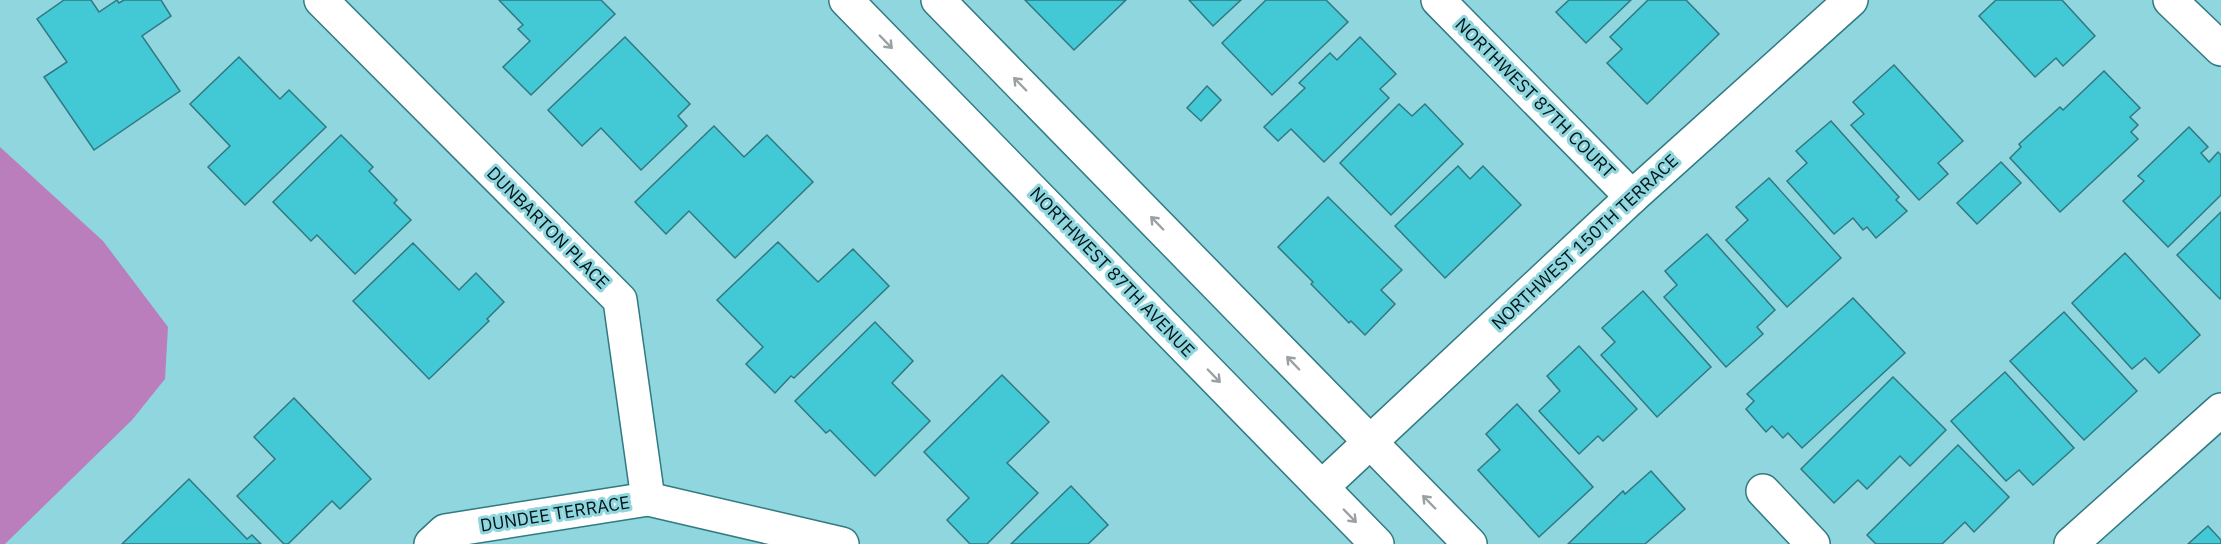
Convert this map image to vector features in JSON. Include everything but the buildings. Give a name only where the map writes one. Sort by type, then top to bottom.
[{"type":"street","name":"DUNBARTON PLACE","points":[[321,0],[620,300],[648,499]]},
{"type":"street","name":"NORTHWEST 87TH AVENUE","points":[[846,0],[1377,544]]},
{"type":"street","points":[[938,0],[1470,544]]},
{"type":"street","name":"NORTHWEST 87TH COURT","points":[[1438,0],[1632,197]]},
{"type":"street","name":"NORTHWEST 150TH TERRACE","points":[[1322,487],[1632,197],[1851,0]]},
{"type":"street","points":[[2170,0],[2221,49]]},
{"type":"street","points":[[2071,544],[2221,410]]},
{"type":"street","points":[[1763,491],[1813,544]]},
{"type":"street","name":"DUNDEE TERRACE","points":[[431,544],[445,531],[648,499]]},
{"type":"street","points":[[648,499],[842,544]]},
{"type":"shaded area","points":[[0,147],[103,241],[168,327],[165,379],[132,420],[5,544],[0,544]]}]
